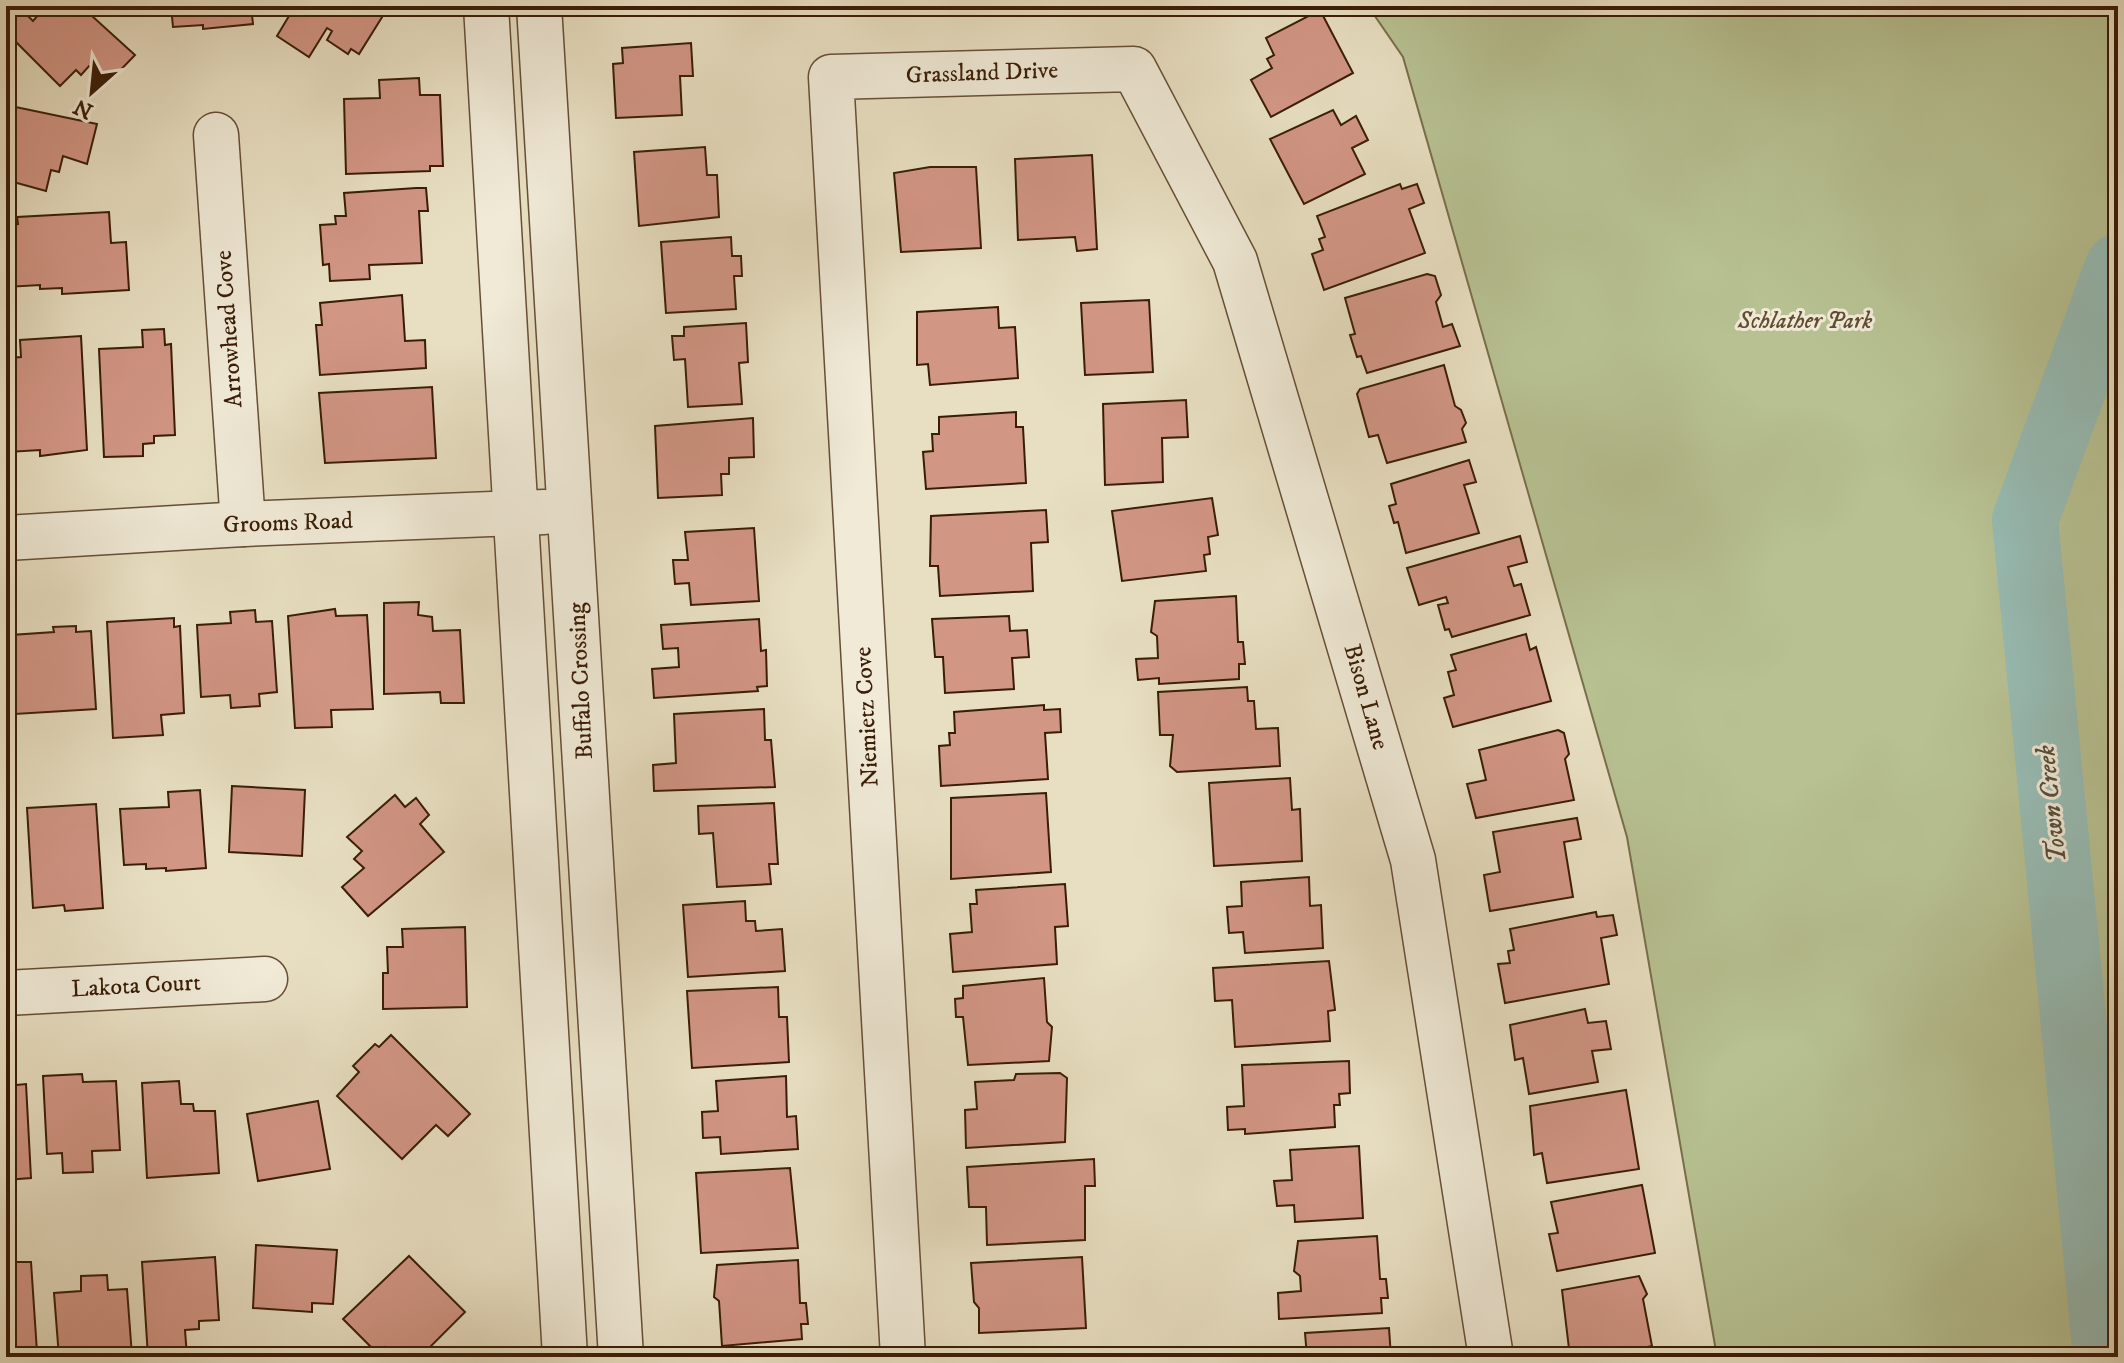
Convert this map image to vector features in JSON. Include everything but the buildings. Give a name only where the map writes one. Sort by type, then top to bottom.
[{"type":"street","points":[[486,6],[565,1357]]},
{"type":"street","name":"Buffalo Crossing","points":[[539,6],[621,1357]]},
{"type":"street","name":"Grassland Drive","points":[[831,77],[1134,69]]},
{"type":"street","name":"Bison Lane","points":[[1134,69],[1235,261],[1413,860],[1491,1357]]},
{"type":"street","name":"Niemietz Cove","points":[[831,77],[903,1357]]},
{"type":"street","name":"Arrowhead Cove","points":[[216,135],[243,524]]},
{"type":"street","name":"Grooms Road","points":[[6,538],[243,524],[570,511]]},
{"type":"street","name":"Lakota Court","points":[[6,993],[265,979]]},
{"type":"green space","name":"Schlather Park","points":[[1368,6],[2118,6],[2118,1357],[1717,1357],[1627,837],[1403,57]]},
{"type":"waterway","name":"Town Creek","points":[[2106,1357],[2025,520],[2118,267]]}]
